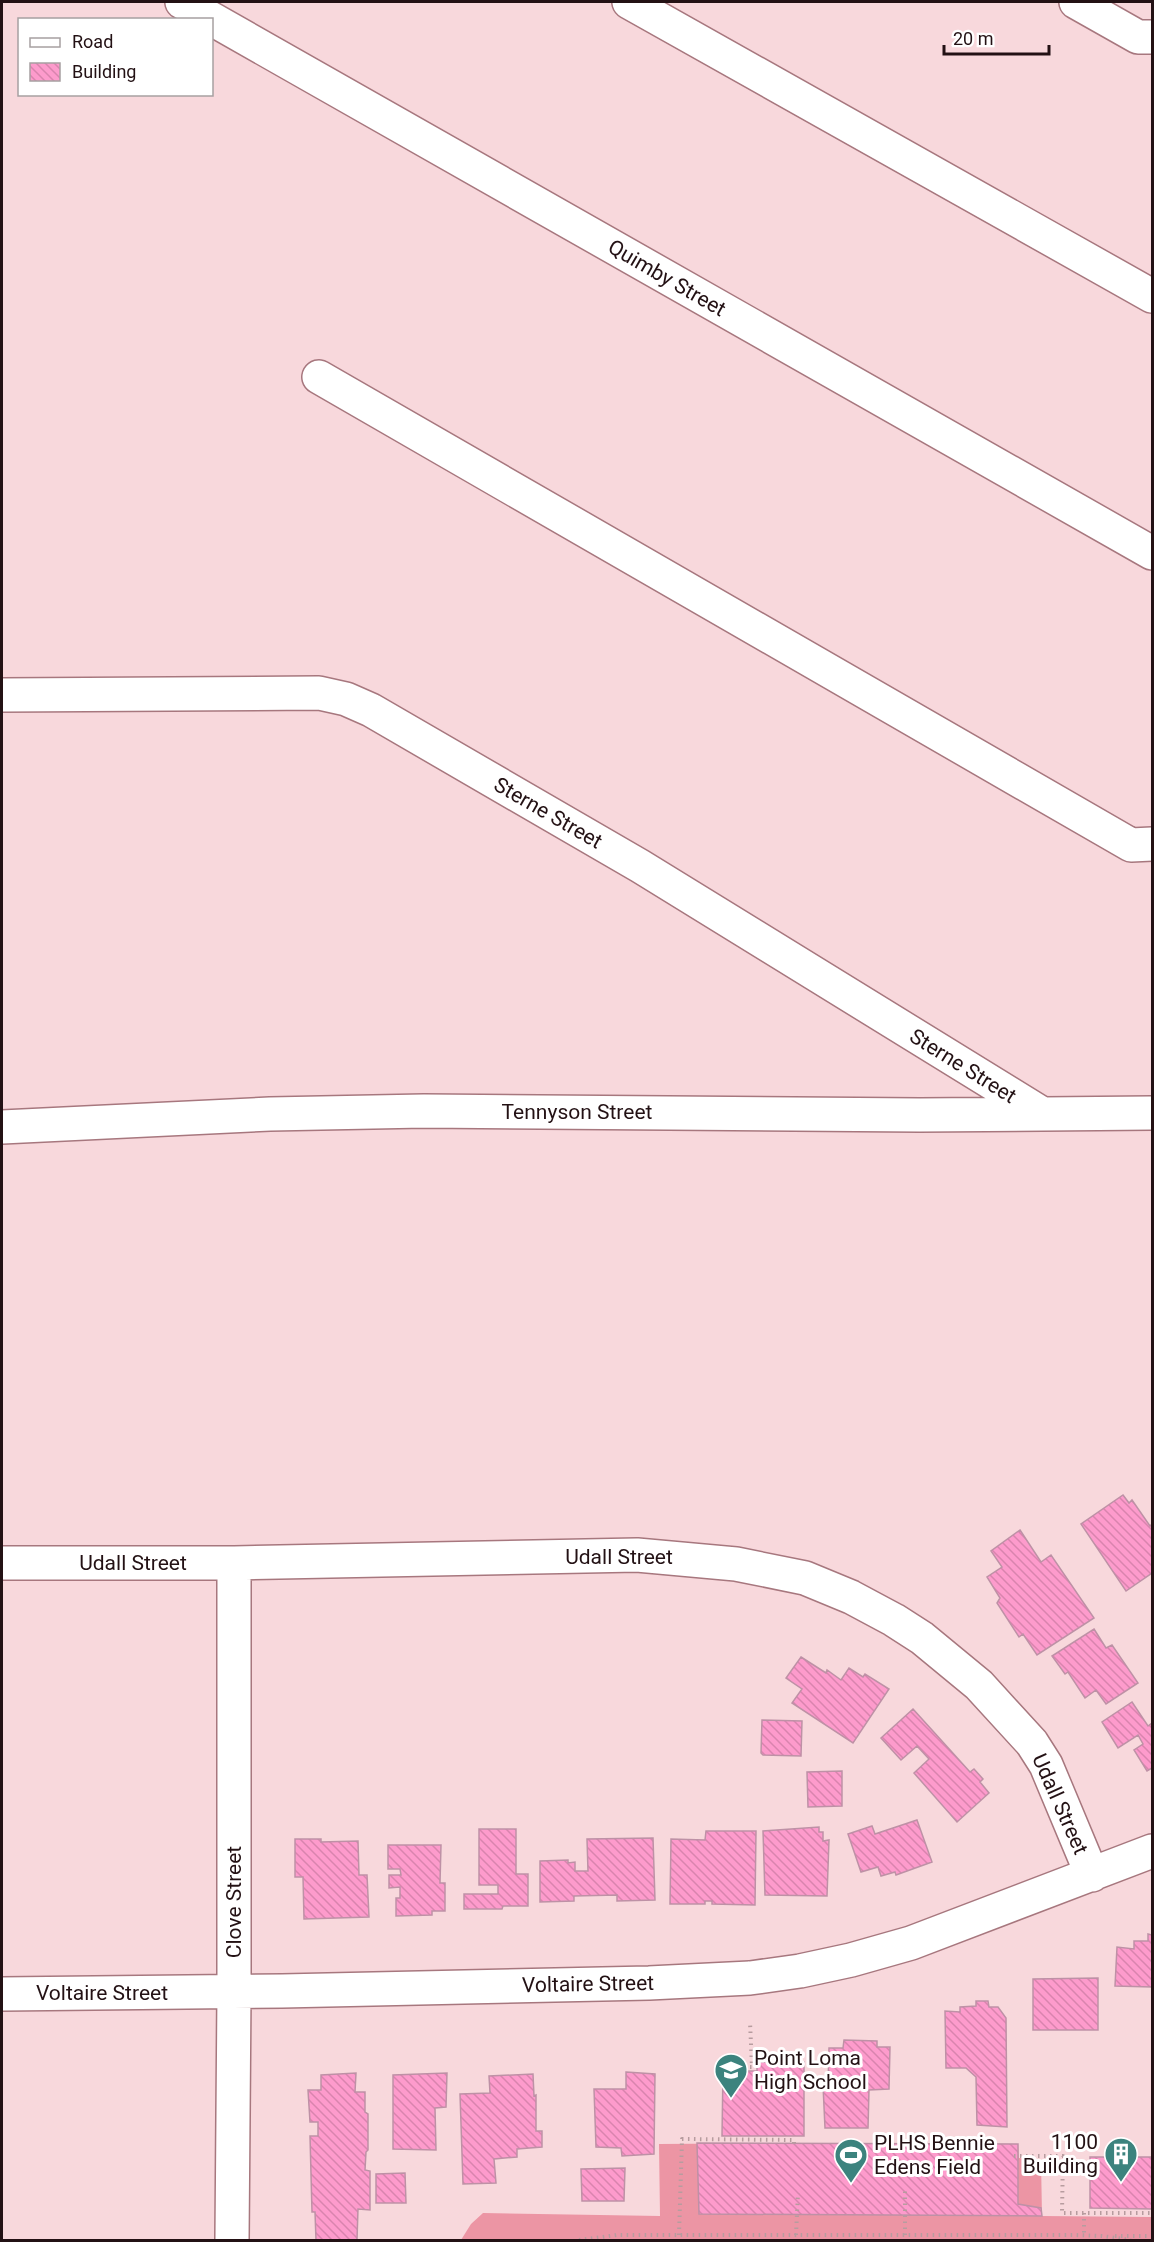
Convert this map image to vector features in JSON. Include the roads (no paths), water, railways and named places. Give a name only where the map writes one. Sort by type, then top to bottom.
[{"type":"street","name":"Quimby Street","points":[[182,2],[210,18]]},
{"type":"street","points":[[629,2],[1152,296]]},
{"type":"street","points":[[1076,2],[1138,37],[1152,37]]},
{"type":"street","name":"Quimby Street","points":[[213,20],[1152,553]]},
{"type":"street","points":[[319,377],[1131,845],[1152,844]]},
{"type":"street","name":"Sterne Street","points":[[2,695],[319,693],[346,699],[371,710],[640,866],[1041,1113]]},
{"type":"street","name":"Tennyson Street","points":[[2,1127],[270,1114],[412,1111],[908,1115],[1152,1113]]},
{"type":"street","name":"Udall Street","points":[[2,1563],[234,1563],[637,1555],[736,1564],[805,1578],[851,1597],[922,1638],[964,1672],[999,1706],[1032,1743],[1046,1765],[1092,1875]]},
{"type":"street","name":"Clove Street","points":[[232,2241],[234,1563]]},
{"type":"street","name":"Voltaire Street","points":[[2,1994],[234,1992],[649,1983],[760,1977],[852,1960],[911,1943],[1152,1851]]},
{"type":"place","name":"Point Loma High School","points":[[731,2099]]},
{"type":"place","name":"1100 Building","points":[[1121,2183]]},
{"type":"place","name":"PLHS Bennie Edens Field","points":[[851,2184]]}]
